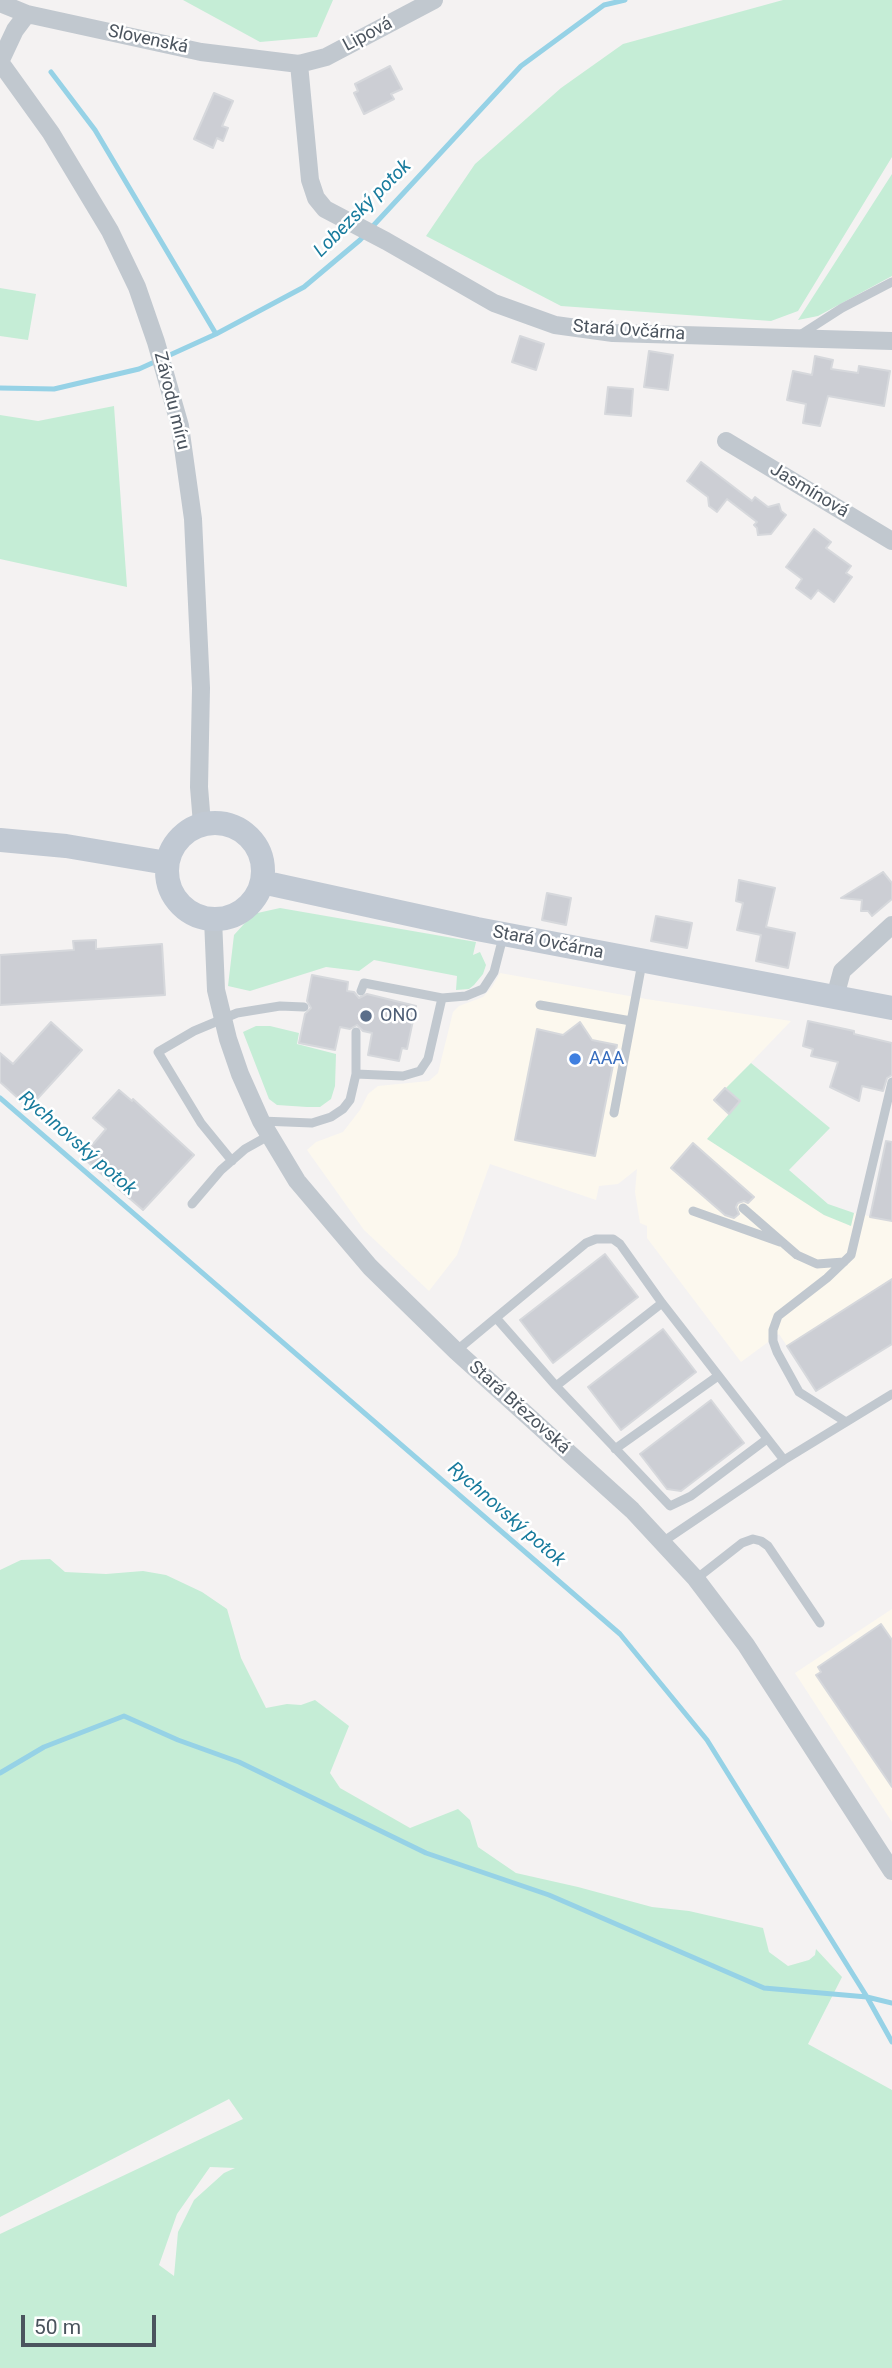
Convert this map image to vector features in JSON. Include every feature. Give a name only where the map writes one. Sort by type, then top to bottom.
[{"type":"main road","points":[[202,824],[228,824],[247,834],[261,856],[262,882],[256,896],[246,908],[229,917],[214,919],[194,914],[177,902],[168,883],[167,863],[172,849],[180,836],[202,824]]},
{"type":"main road","points":[[0,840],[66,846],[167,863]]},
{"type":"main road","name":"Stará Ovčárna","points":[[262,882],[504,934],[892,1009]]},
{"type":"street","name":"Lipová","points":[[299,64],[326,57],[434,0]]},
{"type":"street","name":"Slovenská","points":[[0,3],[27,14],[201,52],[299,64]]},
{"type":"street","points":[[0,62],[15,30],[27,14]]},
{"type":"street","name":"Závodu míru","points":[[0,62],[51,133],[104,221],[136,287],[156,342],[180,426],[192,519],[201,688],[199,787],[202,824]]},
{"type":"street","name":"Stará Ovčárna","points":[[299,64],[310,180],[316,198],[325,209],[386,240],[494,303],[555,325],[613,333],[892,341]]},
{"type":"street","name":"Jasmínová","points":[[726,441],[892,541]]},
{"type":"street","name":"Stará Březovská","points":[[214,919],[214,974],[222,1018],[240,1074],[265,1128],[297,1181],[370,1267],[457,1351],[632,1510],[696,1579],[746,1645],[892,1871]]},
{"type":"street","points":[[835,997],[842,971],[892,925]]},
{"type":"lane","points":[[795,338],[842,307],[892,282]]},
{"type":"lane","points":[[361,991],[363,983],[442,998],[466,996],[483,989],[494,972],[504,934]]},
{"type":"lane","points":[[614,1113],[642,961]]},
{"type":"lane","points":[[356,1074],[403,1076],[420,1071],[428,1059],[442,998]]},
{"type":"lane","points":[[540,1005],[631,1021]]},
{"type":"lane","points":[[232,1161],[201,1123],[158,1052],[222,1018],[260,1008],[304,1007]]},
{"type":"lane","points":[[192,1204],[265,1128],[312,1123],[331,1117],[343,1109],[350,1100],[356,1074],[355,1032]]},
{"type":"lane","points":[[846,1423],[799,1392],[773,1341],[773,1330],[778,1316],[827,1278],[851,1255],[892,1083]]},
{"type":"lane","points":[[743,1208],[797,1255],[817,1264],[844,1262]]},
{"type":"lane","points":[[693,1211],[785,1244]]},
{"type":"lane","points":[[457,1351],[586,1243],[605,1238],[613,1239],[620,1244],[662,1304],[784,1460]]},
{"type":"lane","points":[[556,1386],[662,1304]]},
{"type":"lane","points":[[496,1319],[670,1506],[691,1496],[768,1439]]},
{"type":"lane","points":[[615,1449],[718,1376]]},
{"type":"lane","points":[[661,1543],[784,1460],[892,1394]]},
{"type":"lane","points":[[696,1579],[743,1544],[753,1539],[761,1541],[768,1546],[820,1623]]},
{"type":"shaded area","points":[[500,973],[791,1021],[715,1100],[729,1114],[709,1137],[850,1226],[854,1213],[892,1221],[892,1279],[787,1346],[779,1334],[741,1362],[647,1238],[647,1226],[640,1223],[635,1192],[637,1169],[618,1184],[599,1186],[596,1200],[490,1164],[457,1255],[429,1291],[364,1230],[307,1150],[316,1142],[343,1132],[360,1110],[368,1094],[378,1086],[429,1081],[438,1073],[453,1012],[459,1006],[483,997]]},
{"type":"shaded area","points":[[892,1609],[892,1822],[795,1673]]},
{"type":"green space","points":[[183,0],[333,0],[317,37],[260,42]]},
{"type":"green space","points":[[783,0],[892,0],[892,157],[798,311],[771,321],[561,306],[426,236],[475,164],[561,88],[623,44]]},
{"type":"green space","points":[[892,174],[892,276],[818,316],[798,320]]},
{"type":"green space","points":[[0,288],[36,294],[28,340],[0,336]]},
{"type":"green space","points":[[114,406],[127,587],[0,559],[0,415],[38,421]]},
{"type":"green space","points":[[280,908],[476,942],[473,955],[480,952],[486,965],[483,974],[469,989],[456,990],[457,976],[374,960],[359,971],[326,967],[250,991],[228,986],[234,935],[253,914]]},
{"type":"green space","points":[[256,1026],[270,1026],[299,1033],[297,1044],[336,1054],[335,1086],[331,1099],[320,1107],[307,1107],[277,1105],[269,1099],[243,1032]]},
{"type":"green space","points":[[751,1063],[830,1128],[789,1170],[828,1204],[854,1213],[851,1226],[824,1215],[707,1139],[729,1114],[714,1100]]},
{"type":"green space","points":[[50,1559],[65,1572],[106,1574],[143,1571],[166,1575],[202,1592],[227,1609],[241,1658],[266,1708],[287,1704],[301,1705],[315,1700],[349,1726],[330,1773],[340,1788],[410,1828],[458,1809],[470,1820],[478,1847],[516,1873],[652,1907],[689,1911],[763,1928],[769,1952],[788,1966],[809,1960],[815,1955],[816,1949],[842,1977],[808,2044],[892,2090],[892,2368],[0,2368],[0,2234],[243,2119],[229,2099],[0,2217],[0,1570],[21,1560]],"holes":[[[210,2167],[235,2168],[224,2173],[194,2200],[178,2232],[174,2276],[159,2265],[177,2214]]]},
{"type":"building","points":[[390,66],[402,89],[391,94],[394,99],[364,114],[354,93],[358,91],[355,84]]},
{"type":"building","points":[[214,93],[233,101],[222,126],[228,128],[223,141],[217,138],[213,148],[194,139]]},
{"type":"building","points":[[520,336],[544,344],[536,370],[512,362]]},
{"type":"building","points":[[649,351],[673,355],[668,390],[644,387]]},
{"type":"building","points":[[815,356],[833,360],[831,369],[858,373],[859,366],[890,371],[884,406],[828,396],[820,426],[803,423],[806,404],[787,400],[793,371],[812,375]]},
{"type":"building","points":[[608,387],[633,389],[631,416],[605,414]]},
{"type":"building","points":[[701,462],[752,501],[755,497],[768,507],[779,504],[786,515],[771,534],[758,535],[754,525],[757,522],[727,499],[717,512],[709,506],[708,497],[687,481]]},
{"type":"building","points":[[814,529],[831,542],[826,548],[851,566],[846,573],[852,577],[834,602],[818,590],[811,599],[796,588],[802,579],[786,567]]},
{"type":"building","points":[[883,872],[892,883],[892,899],[872,916],[868,911],[861,911],[862,900],[841,898]]},
{"type":"building","points":[[739,880],[775,888],[766,927],[795,933],[788,968],[756,961],[761,935],[737,930],[743,903],[736,901]]},
{"type":"building","points":[[547,893],[571,898],[566,925],[542,920]]},
{"type":"building","points":[[656,916],[692,923],[687,948],[651,941]]},
{"type":"building","points":[[96,940],[96,949],[162,944],[165,995],[0,1005],[0,955],[74,950],[73,941]]},
{"type":"building","points":[[312,975],[348,982],[347,991],[354,992],[359,998],[367,994],[416,1006],[407,1049],[402,1048],[399,1061],[368,1055],[372,1033],[363,1031],[357,1025],[350,1029],[340,1027],[335,1050],[299,1043],[305,1014],[311,1008],[307,1001]]},
{"type":"building","points":[[808,1021],[892,1043],[892,1075],[887,1078],[883,1091],[862,1086],[859,1101],[830,1087],[838,1062],[811,1056],[813,1049],[803,1046]]},
{"type":"building","points":[[51,1022],[82,1050],[29,1108],[0,1082],[0,1053],[13,1064]]},
{"type":"building","points":[[580,1022],[592,1040],[617,1045],[595,1156],[515,1140],[537,1029],[563,1035]]},
{"type":"building","points":[[725,1088],[740,1101],[729,1114],[714,1100]]},
{"type":"building","points":[[119,1090],[132,1101],[133,1099],[194,1155],[143,1210],[82,1157],[106,1129],[93,1118]]},
{"type":"building","points":[[886,1141],[892,1142],[892,1221],[870,1217]]},
{"type":"building","points":[[693,1143],[754,1197],[748,1203],[738,1203],[736,1207],[739,1214],[734,1218],[725,1215],[671,1168]]},
{"type":"building","points":[[605,1254],[638,1297],[553,1363],[520,1320]]},
{"type":"building","points":[[892,1279],[892,1344],[816,1391],[787,1346]]},
{"type":"building","points":[[663,1329],[696,1372],[621,1430],[588,1387]]},
{"type":"building","points":[[711,1400],[744,1443],[681,1491],[667,1489],[640,1454]]},
{"type":"building","points":[[881,1624],[892,1640],[892,1787],[816,1675],[821,1672],[818,1667]]},
{"type":"waterway","name":"Lobezský potok","points":[[0,388],[54,389],[139,369],[216,334],[304,287],[360,240],[521,66],[604,5],[625,0]]},
{"type":"waterway","points":[[51,72],[95,130],[216,334]]},
{"type":"waterway","name":"Rychnovský potok","points":[[0,1098],[620,1634],[707,1740],[867,1997],[892,2042]]},
{"type":"waterway","points":[[0,1773],[44,1747],[124,1716],[178,1740],[239,1762],[426,1853],[549,1895],[764,1988],[867,1997],[892,2003]]},
{"type":"place","name":"ONO","points":[[366,1016]]},
{"type":"place","name":"AAA","points":[[575,1059]]}]
